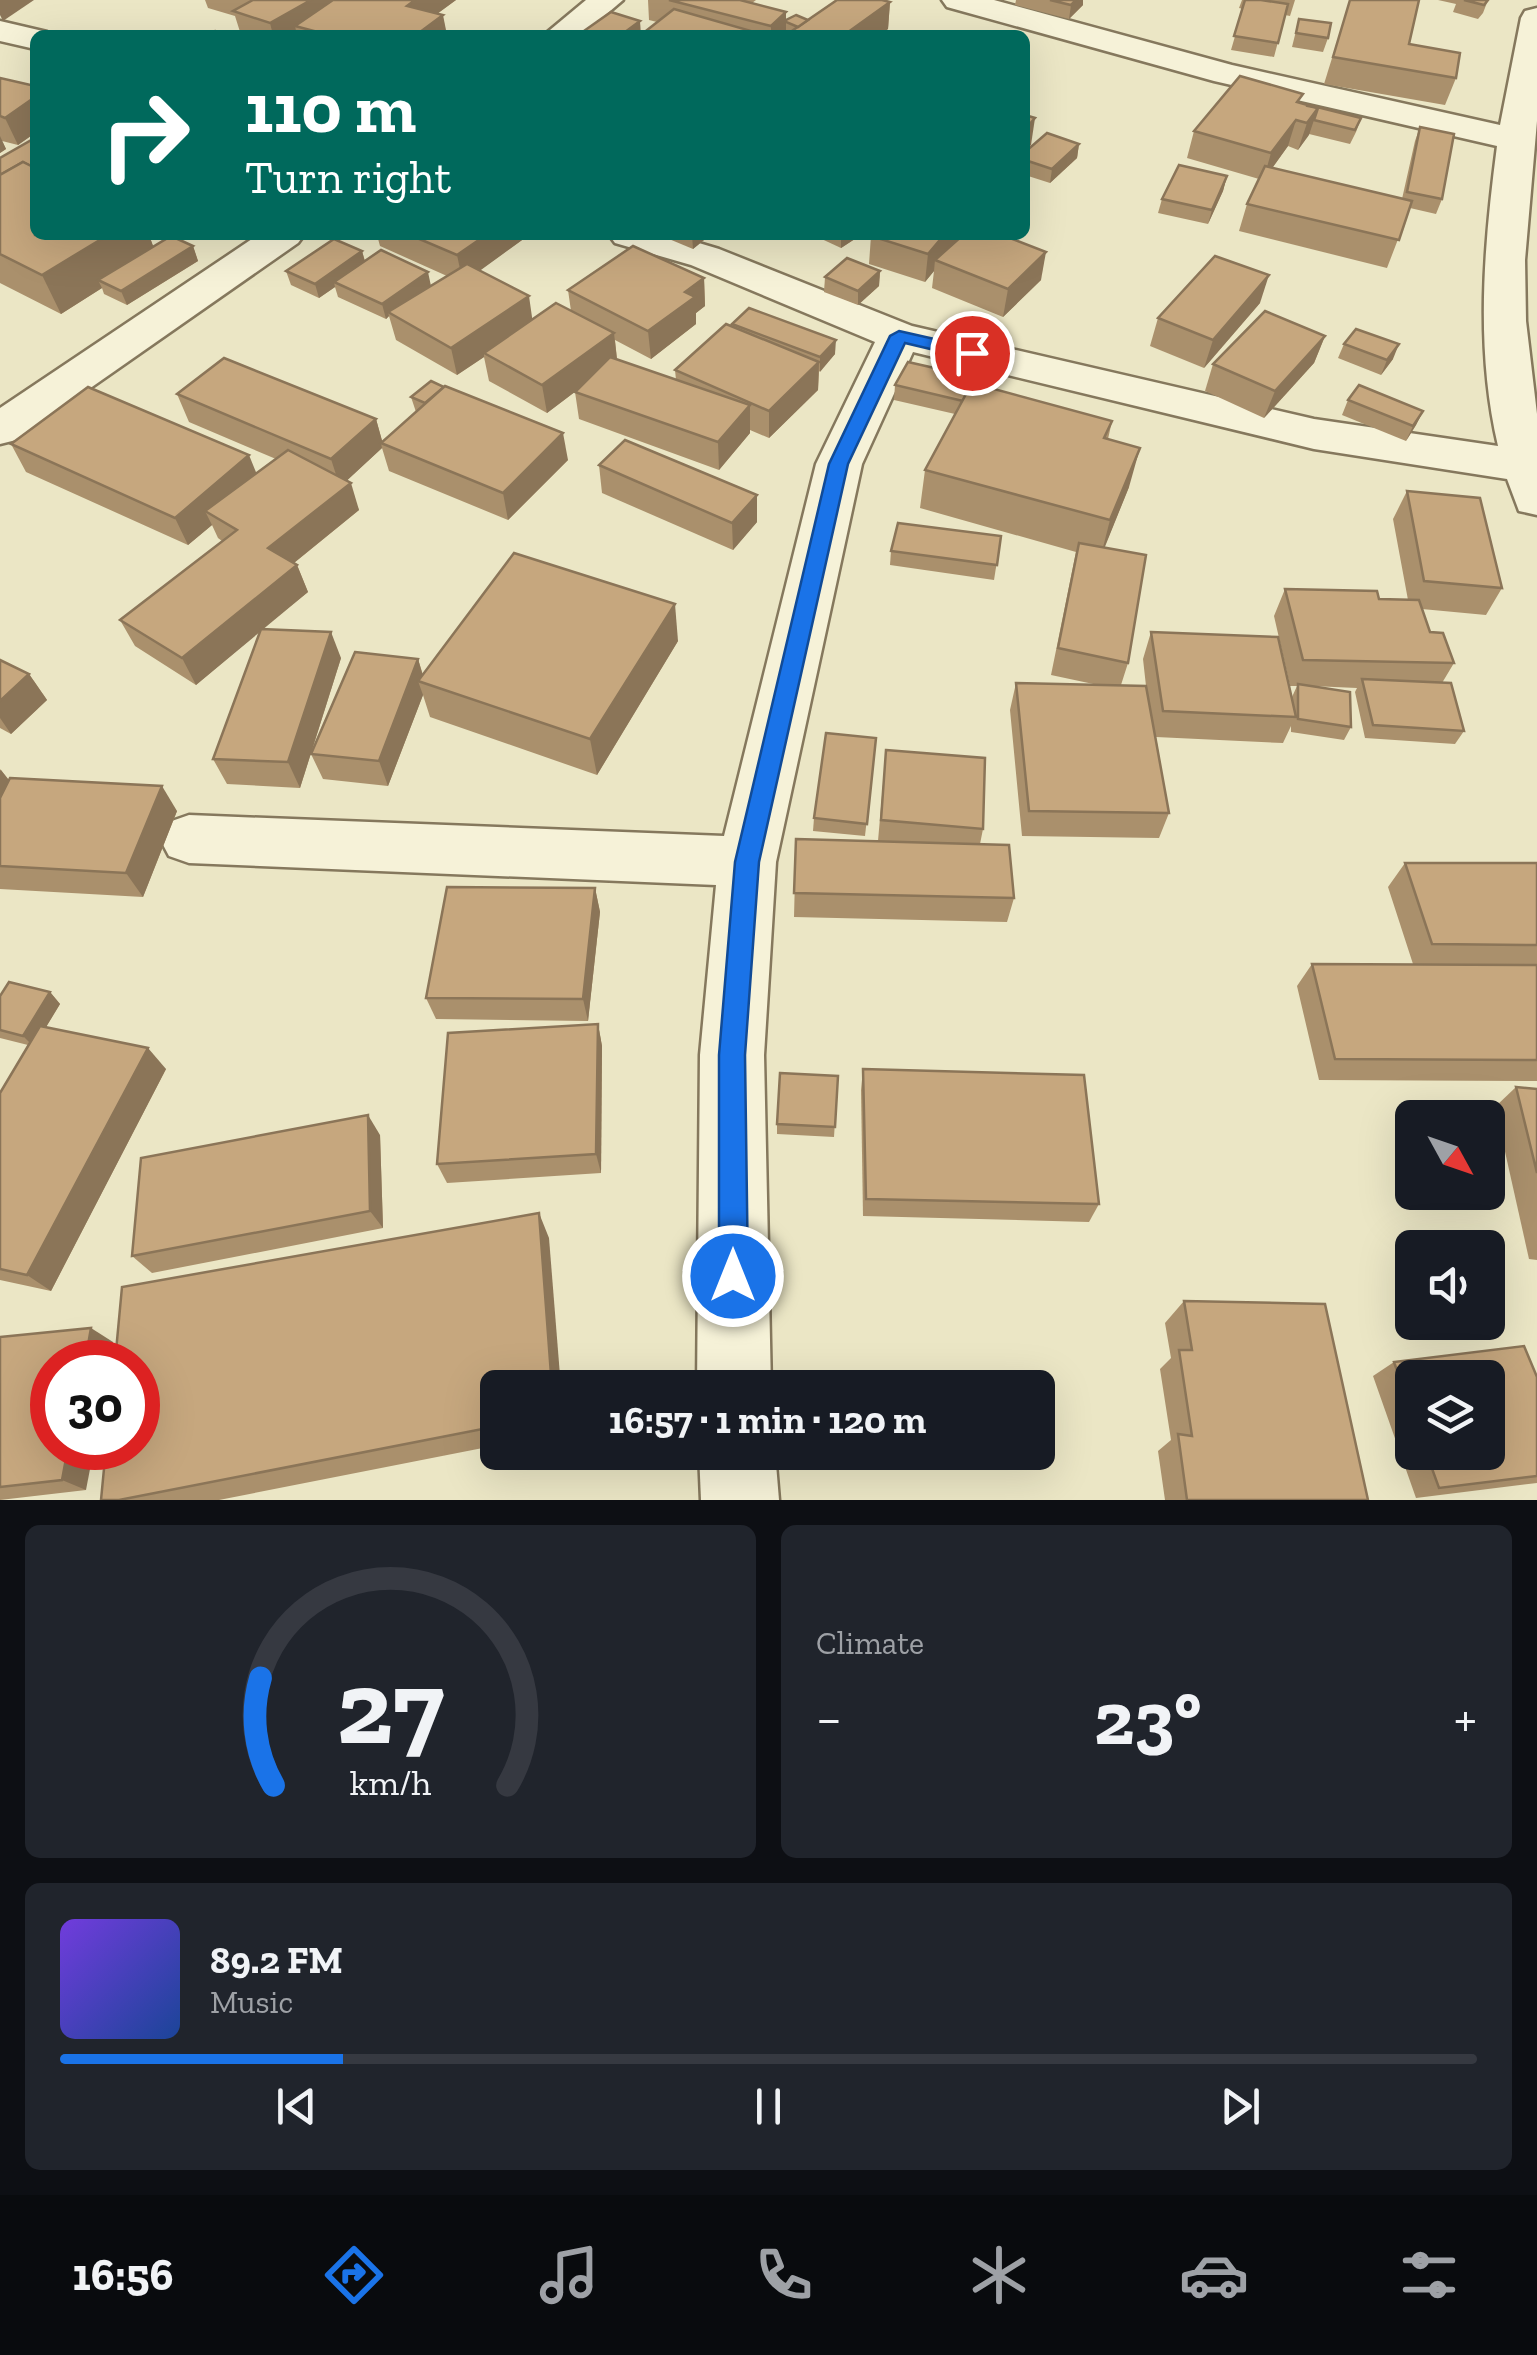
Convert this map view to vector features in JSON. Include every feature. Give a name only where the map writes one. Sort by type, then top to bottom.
[{"type":"street","points":[[568,30],[607,0]]},
{"type":"street","points":[[958,0],[1226,74],[1514,139]]},
{"type":"street","points":[[646,240],[704,257],[899,336],[1531,484],[1508,356],[1521,277],[1514,139],[1537,18]]},
{"type":"street","points":[[0,31],[30,38]]},
{"type":"street","points":[[0,429],[277,240]]},
{"type":"street","points":[[734,1370],[732,1055],[747,862],[839,464],[899,336]]},
{"type":"street","points":[[189,839],[747,862]]},
{"type":"street","points":[[738,1470],[740,1500]]},
{"type":"building","points":[[253,0],[311,0],[270,23],[233,11]]},
{"type":"building","points":[[333,0],[415,0],[407,6],[443,15],[423,30],[310,30],[295,26]]},
{"type":"building","points":[[669,0],[740,0],[786,12],[771,26]]},
{"type":"building","points":[[837,0],[890,2],[851,30],[793,30]]},
{"type":"building","points":[[1050,0],[1076,0],[1071,5]]},
{"type":"building","points":[[1245,0],[1288,4],[1278,43],[1234,36]]},
{"type":"building","points":[[1350,0],[1419,0],[1409,44],[1460,53],[1456,78],[1333,57]]},
{"type":"building","points":[[674,9],[748,30],[647,30]]},
{"type":"building","points":[[611,12],[640,21],[628,30],[585,30]]},
{"type":"building","points":[[796,15],[808,20],[798,27],[786,22]]},
{"type":"building","points":[[1299,19],[1331,23],[1328,38],[1296,33]]},
{"type":"building","points":[[1240,76],[1303,94],[1297,102],[1318,108],[1307,123],[1296,120],[1271,153],[1194,131]]},
{"type":"building","points":[[0,78],[30,85],[30,100],[5,118],[0,116]]},
{"type":"building","points":[[1309,105],[1361,118],[1355,130],[1314,120],[1318,108]]},
{"type":"building","points":[[1420,127],[1454,134],[1442,199],[1407,192]]},
{"type":"building","points":[[1047,133],[1079,144],[1052,169],[1030,162],[1030,148]]},
{"type":"building","points":[[30,141],[30,166],[23,162],[0,175],[0,158]]},
{"type":"building","points":[[23,162],[30,166],[30,240],[100,240],[42,275],[0,254],[0,175]]},
{"type":"building","points":[[1179,165],[1227,176],[1212,210],[1162,199]]},
{"type":"building","points":[[1265,166],[1412,201],[1399,240],[1247,204]]},
{"type":"building","points":[[164,240],[180,240],[193,246],[121,291],[98,280]]},
{"type":"building","points":[[332,240],[362,251],[315,284],[286,271]]},
{"type":"building","points":[[422,240],[479,240],[457,255]]},
{"type":"building","points":[[884,240],[940,240],[928,254]]},
{"type":"building","points":[[957,240],[1015,240],[1046,252],[1008,289],[935,260]]},
{"type":"building","points":[[633,246],[704,278],[685,292],[695,297],[648,331],[568,290]]},
{"type":"building","points":[[381,250],[428,272],[382,304],[334,282]]},
{"type":"building","points":[[1215,256],[1269,275],[1213,340],[1158,318]]},
{"type":"building","points":[[847,258],[880,271],[858,291],[825,277]]},
{"type":"building","points":[[467,264],[529,296],[451,348],[388,312]]},
{"type":"building","points":[[556,303],[614,333],[542,385],[484,353]]},
{"type":"building","points":[[749,308],[836,340],[820,357],[732,324]]},
{"type":"building","points":[[1265,311],[1325,336],[1275,391],[1213,364]]},
{"type":"building","points":[[726,324],[819,362],[769,411],[675,370]]},
{"type":"building","points":[[1356,329],[1399,344],[1387,360],[1344,344]]},
{"type":"building","points":[[610,357],[750,405],[718,442],[575,392]]},
{"type":"building","points":[[224,358],[376,419],[331,459],[177,394]]},
{"type":"building","points":[[908,362],[983,379],[981,385],[972,383],[963,401],[895,385]]},
{"type":"building","points":[[431,381],[444,387],[425,403],[411,397]]},
{"type":"building","points":[[972,383],[1112,421],[1104,438],[1140,448],[1110,520],[925,470]]},
{"type":"building","points":[[1359,385],[1423,411],[1413,426],[1348,400]]},
{"type":"building","points":[[445,386],[563,433],[503,493],[381,443]]},
{"type":"building","points":[[88,387],[249,455],[175,518],[11,444]]},
{"type":"building","points":[[625,440],[757,495],[732,523],[599,465]]},
{"type":"building","points":[[288,450],[351,483],[268,548],[297,565],[182,658],[120,620],[237,530],[205,511]]},
{"type":"building","points":[[1407,491],[1480,498],[1502,588],[1424,581]]},
{"type":"building","points":[[898,523],[1001,536],[997,565],[891,551]]},
{"type":"building","points":[[1079,543],[1146,555],[1128,663],[1058,648]]},
{"type":"building","points":[[514,553],[675,604],[590,739],[418,681]]},
{"type":"building","points":[[1285,589],[1377,591],[1379,599],[1419,600],[1430,632],[1443,633],[1454,663],[1303,660]]},
{"type":"building","points":[[261,629],[331,632],[288,762],[213,759]]},
{"type":"building","points":[[1151,632],[1278,637],[1296,717],[1163,711]]},
{"type":"building","points":[[355,652],[418,659],[379,761],[311,754]]},
{"type":"building","points":[[0,660],[29,674],[0,701]]},
{"type":"building","points":[[1362,679],[1451,683],[1464,731],[1373,725]]},
{"type":"building","points":[[1016,683],[1146,686],[1169,813],[1029,811]]},
{"type":"building","points":[[1298,684],[1350,692],[1351,727],[1298,719]]},
{"type":"building","points":[[826,733],[876,738],[867,824],[814,818]]},
{"type":"building","points":[[886,750],[985,758],[983,829],[881,820]]},
{"type":"building","points":[[10,778],[162,786],[126,873],[0,866],[0,798]]},
{"type":"building","points":[[796,839],[1009,845],[1014,898],[794,893]]},
{"type":"building","points":[[1405,863],[1537,863],[1537,945],[1432,944]]},
{"type":"building","points":[[447,887],[595,888],[583,999],[426,998]]},
{"type":"building","points":[[1312,964],[1537,965],[1537,1060],[1335,1059]]},
{"type":"building","points":[[9,982],[50,992],[23,1036],[0,1030],[0,996]]},
{"type":"building","points":[[598,1024],[596,1154],[437,1164],[448,1033]]},
{"type":"building","points":[[40,1026],[148,1048],[27,1275],[0,1269],[0,1093]]},
{"type":"building","points":[[863,1069],[1084,1075],[1099,1204],[866,1199]]},
{"type":"building","points":[[780,1073],[838,1076],[835,1127],[777,1124]]},
{"type":"building","points":[[1516,1087],[1537,1089],[1537,1173]]},
{"type":"building","points":[[368,1115],[370,1211],[132,1256],[141,1158]]},
{"type":"building","points":[[539,1213],[551,1370],[480,1370],[480,1430],[119,1500],[101,1500],[104,1470],[160,1470],[160,1340],[117,1340],[122,1287]]},
{"type":"building","points":[[1184,1301],[1325,1304],[1368,1500],[1187,1500],[1178,1434],[1192,1436],[1179,1350],[1192,1350]]},
{"type":"building","points":[[91,1328],[89,1340],[30,1340],[30,1470],[64,1470],[62,1480],[0,1487],[0,1337]]},
{"type":"building","points":[[1524,1346],[1537,1377],[1537,1476],[1439,1488],[1432,1470],[1505,1470],[1505,1360],[1410,1360]]},
{"type":"route","points":[[733,1276],[732,1055],[747,862],[839,464],[899,336],[972,353]]}]
